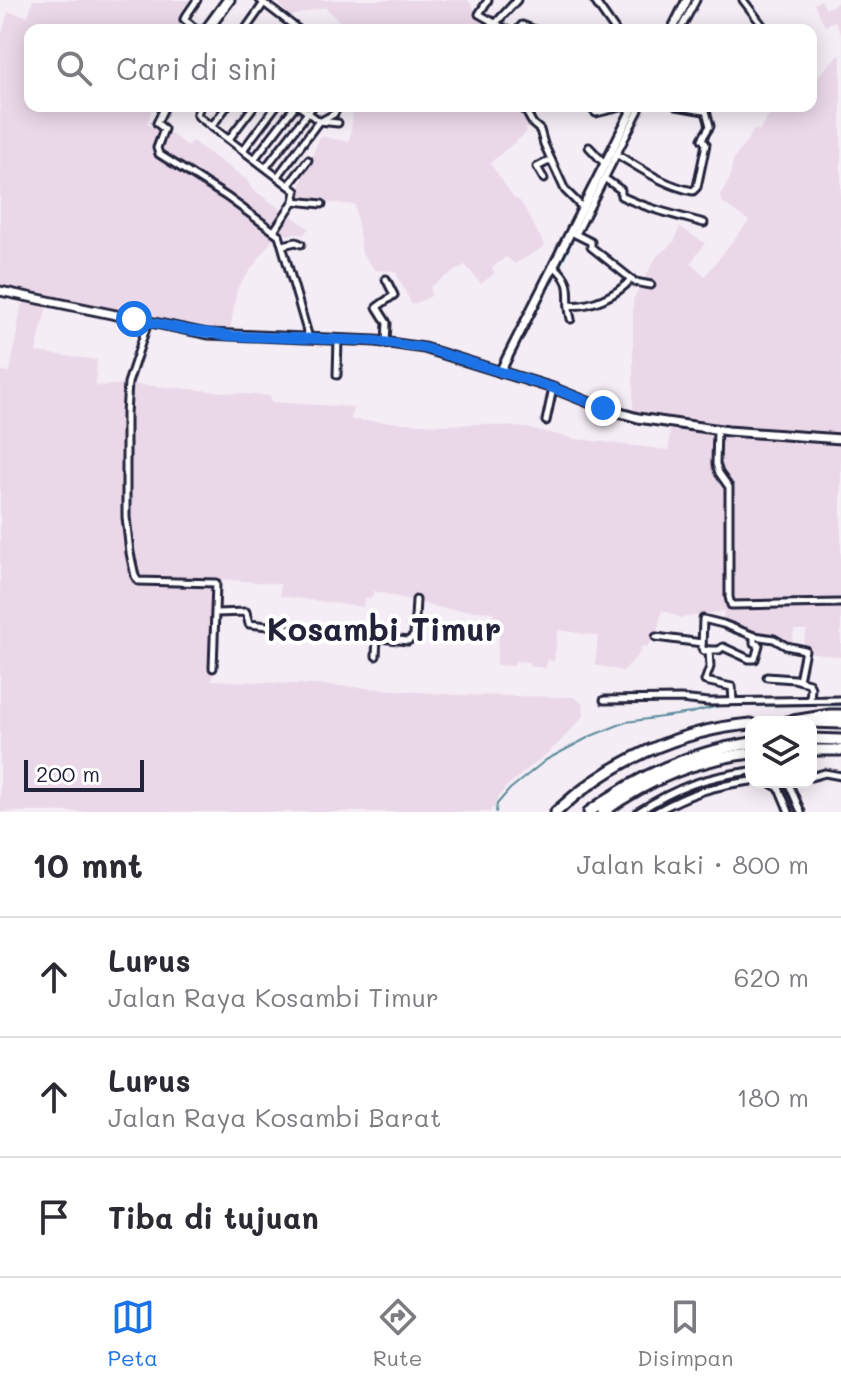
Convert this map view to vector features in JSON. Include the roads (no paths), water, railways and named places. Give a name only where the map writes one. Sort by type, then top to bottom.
[{"type":"highway","points":[[817,717],[841,715]]},
{"type":"highway","points":[[817,722],[841,723]]},
{"type":"highway","points":[[556,812],[593,782],[640,754],[696,734],[745,725]]},
{"type":"highway","points":[[817,739],[841,740]]},
{"type":"highway","points":[[589,812],[645,775],[701,753],[745,744]]},
{"type":"highway","points":[[817,750],[841,750]]},
{"type":"highway","points":[[603,812],[638,789],[676,771],[745,754]]},
{"type":"main road","points":[[675,24],[687,0]]},
{"type":"main road","points":[[500,372],[556,268],[583,207],[633,112]]},
{"type":"main road","points":[[0,291],[231,336],[386,342],[436,351],[638,418],[717,430],[841,439]]},
{"type":"street","points":[[190,24],[184,19],[197,0]]},
{"type":"street","points":[[214,0],[226,2]]},
{"type":"street","points":[[488,0],[479,14],[494,24],[517,0]]},
{"type":"street","points":[[594,0],[611,24]]},
{"type":"street","points":[[683,24],[696,0]]},
{"type":"street","points":[[743,0],[761,24]]},
{"type":"street","points":[[210,24],[226,2]]},
{"type":"street","points":[[210,24],[226,2]]},
{"type":"street","points":[[249,24],[262,2],[291,24]]},
{"type":"street","points":[[162,112],[157,123],[164,129],[157,148],[160,155],[227,197],[280,236],[309,338]]},
{"type":"street","points":[[198,112],[199,117],[296,191],[294,201],[274,231]]},
{"type":"street","points":[[212,126],[222,112]]},
{"type":"street","points":[[229,139],[249,112]]},
{"type":"street","points":[[243,150],[272,112]]},
{"type":"street","points":[[255,158],[292,112]]},
{"type":"street","points":[[278,176],[321,120],[335,112]]},
{"type":"street","points":[[526,112],[540,130],[565,190],[583,207]]},
{"type":"street","points":[[616,154],[648,174],[693,191],[697,187],[706,144],[702,139],[710,126],[708,112]]},
{"type":"street","points":[[266,167],[308,113],[321,120],[338,123]]},
{"type":"street","points":[[623,135],[616,154],[608,161],[604,178],[573,233],[591,242],[591,247],[631,279],[651,285]]},
{"type":"street","points":[[589,147],[608,161]]},
{"type":"street","points":[[289,185],[308,160]]},
{"type":"street","points":[[544,179],[537,167],[551,160]]},
{"type":"street","points":[[604,178],[621,190],[621,196],[634,203],[704,223]]},
{"type":"street","points":[[294,201],[322,204]]},
{"type":"street","points":[[283,245],[301,244]]},
{"type":"street","points":[[556,268],[567,281],[571,319]]},
{"type":"street","points":[[386,279],[394,295],[377,307],[387,323],[386,342]]},
{"type":"street","points":[[569,305],[586,304],[612,294],[631,279]]},
{"type":"street","points":[[148,322],[127,389],[126,517],[135,576],[143,582],[216,583],[213,668]]},
{"type":"street","points":[[337,375],[338,339]]},
{"type":"street","points":[[546,421],[553,388]]},
{"type":"street","points":[[717,430],[716,464],[729,487],[731,605],[841,603]]},
{"type":"street","points":[[216,613],[246,612],[249,624],[408,641],[414,636],[416,600]]},
{"type":"street","points":[[754,636],[754,643],[759,645],[755,659],[722,647],[719,650],[703,649],[702,621],[705,619],[731,626],[754,636],[774,639],[786,646],[805,650],[799,680]]},
{"type":"street","points":[[376,656],[377,637]]},
{"type":"street","points":[[656,637],[702,643]]},
{"type":"street","points":[[709,650],[710,667],[705,681],[732,687],[733,701]]},
{"type":"street","points":[[767,677],[810,684],[810,700]]},
{"type":"street","points":[[604,700],[841,700]]},
{"type":"street","points":[[638,812],[681,787],[702,779],[745,772]]},
{"type":"street","points":[[817,775],[825,773],[841,776]]},
{"type":"street","points":[[656,812],[707,788],[745,782]]},
{"type":"street","points":[[779,788],[789,812]]},
{"type":"street","points":[[792,788],[801,812]]},
{"type":"waterway","points":[[569,245],[575,232]]},
{"type":"waterway","points":[[506,369],[568,248]]},
{"type":"waterway","points":[[496,812],[497,804],[510,789],[546,760],[626,722],[718,706],[841,705]]},
{"type":"district","name":"Kosambi Timur","points":[[384,630]]}]
